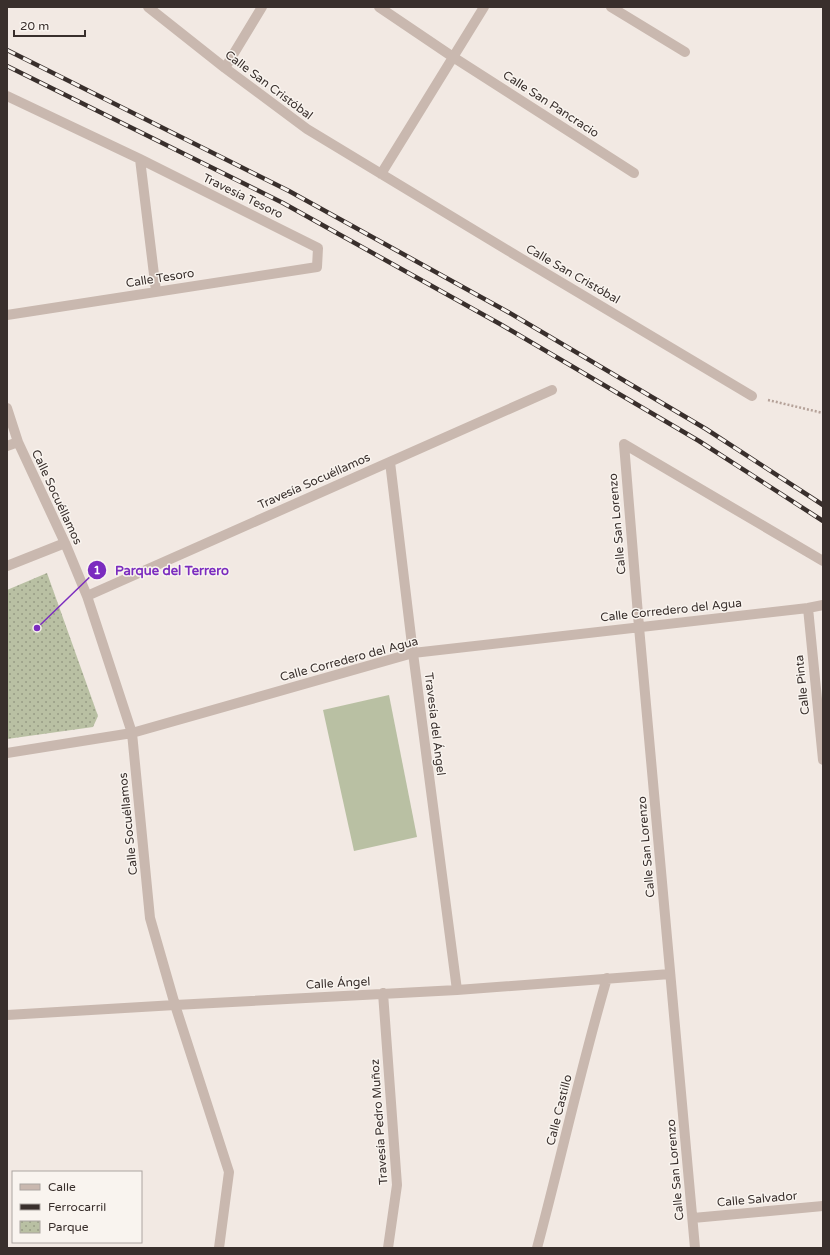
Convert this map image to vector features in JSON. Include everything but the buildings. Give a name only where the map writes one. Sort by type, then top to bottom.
[{"type":"street","name":"Calle San Cristóbal","points":[[148,7],[224,68],[307,129],[752,396]]},
{"type":"street","points":[[224,68],[262,7]]},
{"type":"street","name":"Calle San Pancracio","points":[[379,7],[453,57],[634,173]]},
{"type":"street","points":[[381,174],[484,7]]},
{"type":"street","points":[[611,7],[685,52]]},
{"type":"street","name":"Travesía Tesoro","points":[[7,96],[140,159],[318,248],[317,267]]},
{"type":"street","points":[[140,159],[156,292]]},
{"type":"street","name":"Calle Tesoro","points":[[7,315],[317,267]]},
{"type":"street","name":"Travesía Socuéllamos","points":[[87,596],[552,390]]},
{"type":"street","name":"Calle Socuéllamos","points":[[7,408],[18,442],[65,543],[87,596],[132,733],[150,918],[175,1005],[229,1172],[219,1248]]},
{"type":"street","points":[[7,446],[18,442]]},
{"type":"street","name":"Calle San Lorenzo","points":[[695,1248],[638,627],[624,444],[823,561]]},
{"type":"street","name":"Travesía del Ángel","points":[[390,462],[413,654],[457,990]]},
{"type":"street","points":[[7,566],[65,543]]},
{"type":"street","name":"Calle Corredero del Agua","points":[[7,753],[132,733],[413,654],[823,605]]},
{"type":"street","name":"Calle Pinta","points":[[808,608],[823,760]]},
{"type":"street","name":"Calle Ángel","points":[[7,1015],[457,990],[670,974]]},
{"type":"street","name":"Calle Castillo","points":[[537,1248],[555,1183],[595,1018],[607,978]]},
{"type":"street","name":"Travesía Pedro Muñoz","points":[[383,993],[397,1185],[388,1248]]},
{"type":"street","name":"Calle Salvador","points":[[692,1218],[823,1206]]},
{"type":"path","points":[[752,396],[823,413]]},
{"type":"green space","points":[[47,573],[98,716],[93,727],[7,739],[7,590]]},
{"type":"green space","points":[[389,695],[417,837],[354,851],[323,710]]},
{"type":"railway","points":[[7,50],[289,191],[508,312],[706,429],[823,505]]},
{"type":"railway","points":[[7,66],[283,203],[500,324],[699,441],[823,521]]},
{"type":"place","name":"Parque del Terrero","points":[[37,628]]}]
